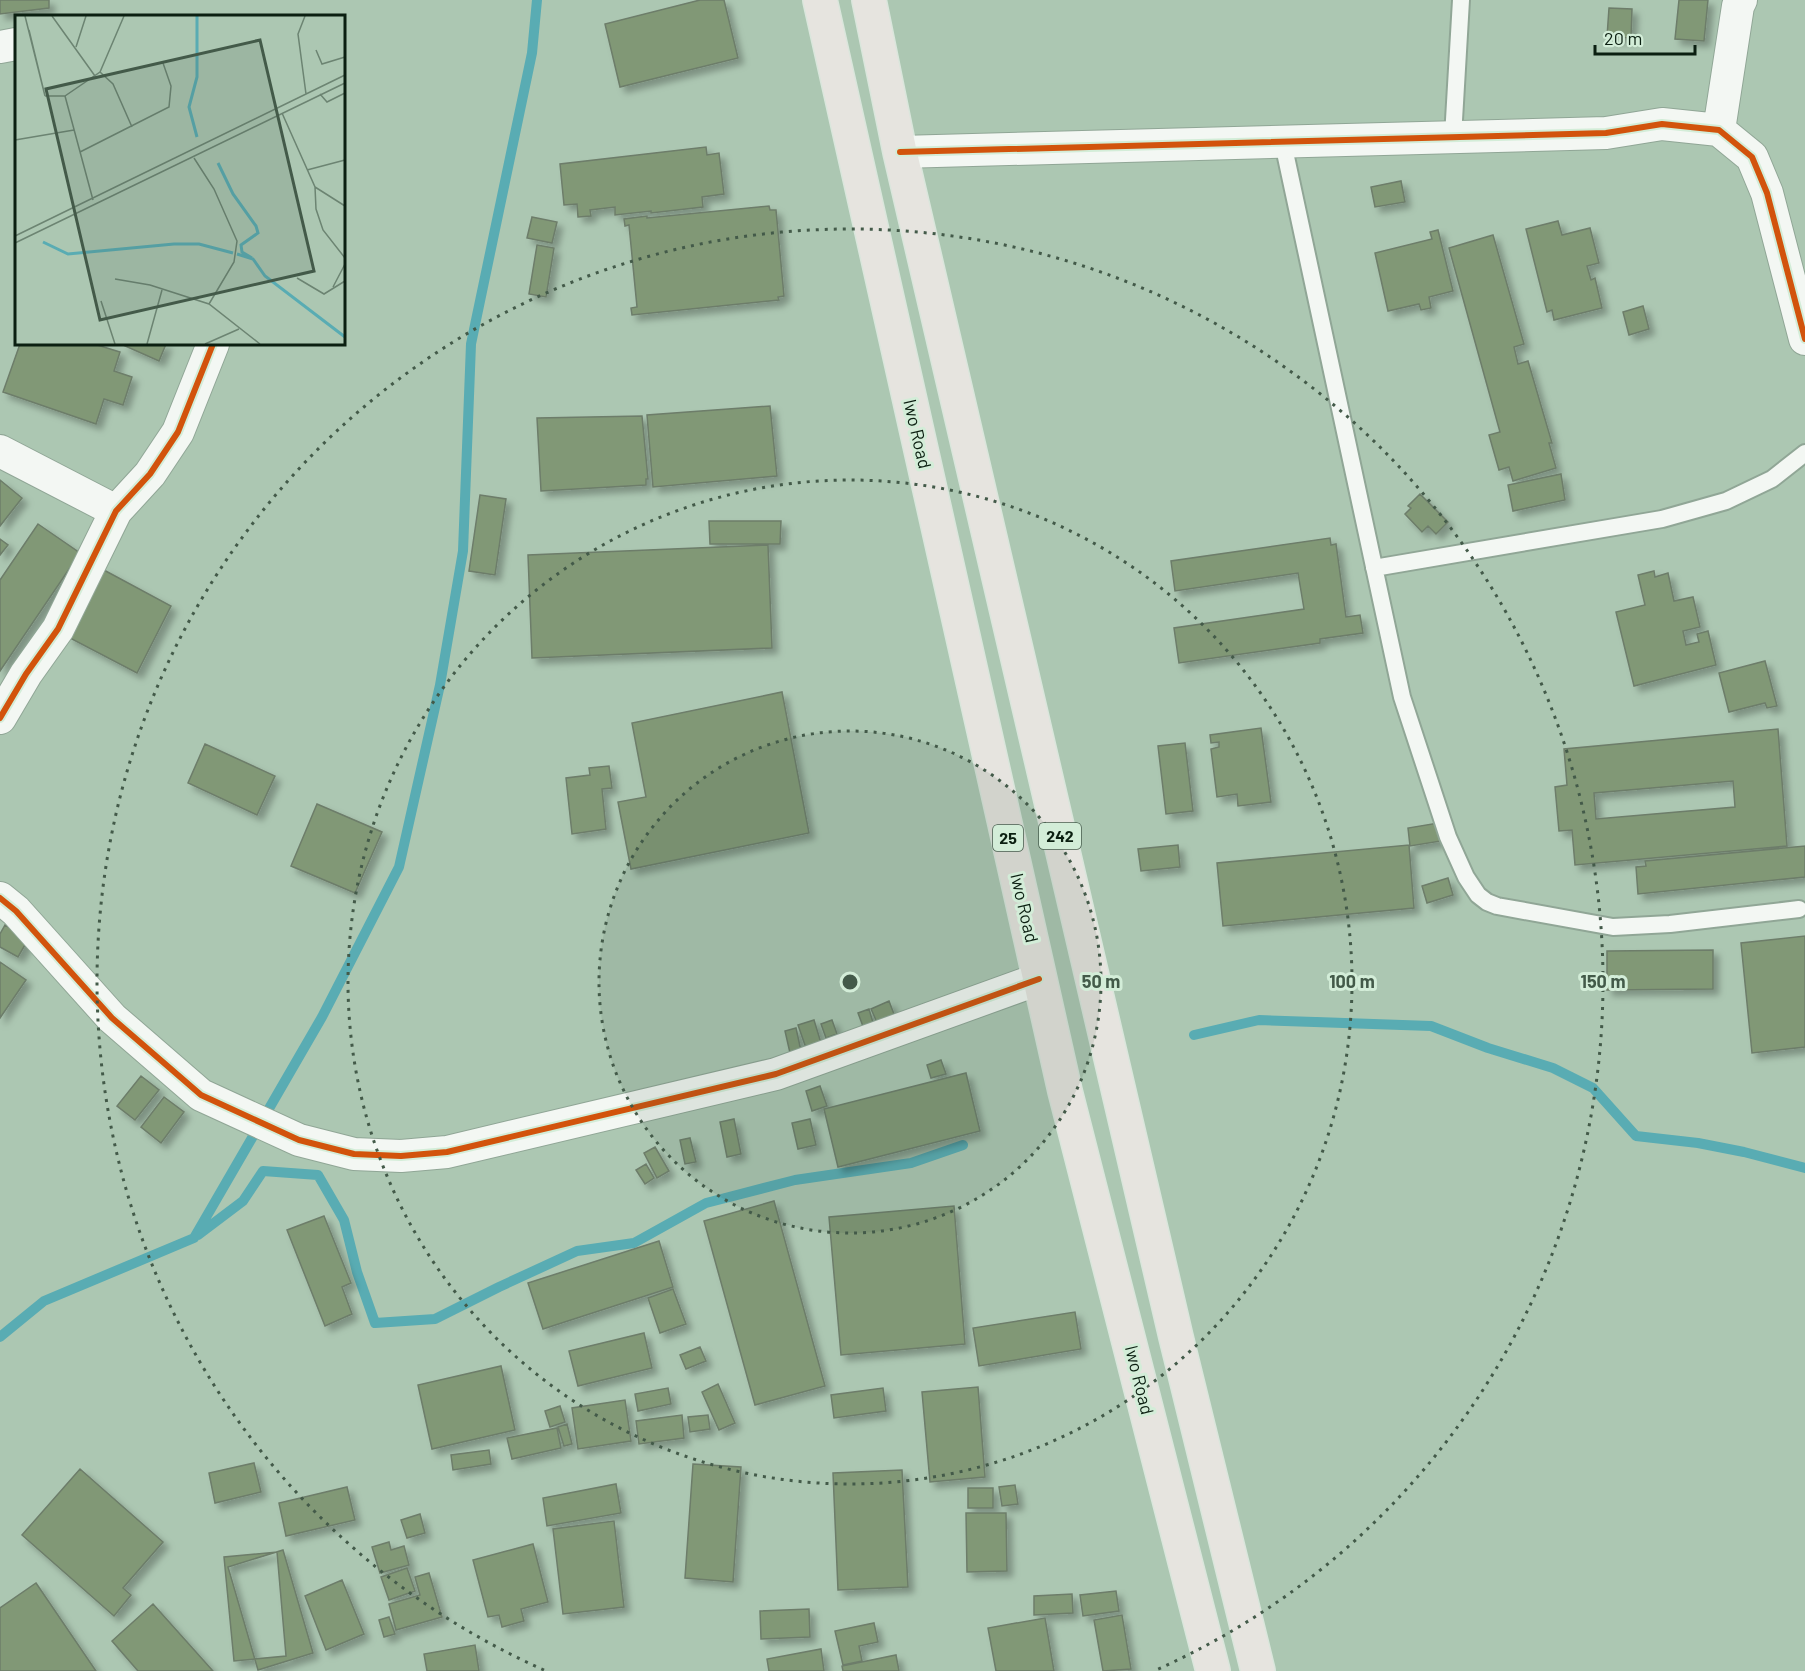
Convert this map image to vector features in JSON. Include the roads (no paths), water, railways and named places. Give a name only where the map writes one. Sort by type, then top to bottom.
[{"type":"main road","name":"Iwo Road","points":[[820,0],[1065,1091],[1213,1671]]},
{"type":"main road","name":"242","points":[[869,0],[900,152],[1171,1314],[1258,1671]]},
{"type":"street","points":[[1719,130],[1738,6],[1741,0]]},
{"type":"street","points":[[0,47],[15,44]]},
{"type":"street","points":[[900,152],[1606,133],[1662,124],[1719,130],[1752,156],[1767,193],[1805,339]]},
{"type":"street","points":[[0,718],[26,674],[58,629],[116,511],[150,474],[178,432],[213,345]]},
{"type":"street","points":[[0,451],[116,511]]},
{"type":"street","points":[[0,898],[16,911],[112,1018],[201,1095],[299,1140],[354,1154],[401,1156],[447,1152],[776,1074],[1040,979]]},
{"type":"lane","points":[[1453,137],[1461,0]]},
{"type":"lane","points":[[1283,143],[1402,697],[1448,837],[1466,878],[1478,895],[1487,902],[1514,911],[1613,927],[1670,924],[1799,909]]},
{"type":"lane","points":[[1374,568],[1662,519],[1726,501],[1772,480],[1805,453]]},
{"type":"waterway","points":[[0,1337],[44,1301],[194,1238],[322,1017],[399,867],[440,685],[463,551],[471,344],[532,53],[537,0]]},
{"type":"waterway","points":[[1194,1035],[1259,1020],[1431,1026],[1488,1048],[1553,1068],[1593,1088],[1636,1136],[1698,1143],[1805,1168]]},
{"type":"waterway","points":[[198,1235],[243,1201],[263,1171],[318,1175],[344,1220],[357,1272],[375,1323],[435,1319],[577,1251],[634,1243],[706,1203],[795,1180],[911,1163],[963,1145]]}]
